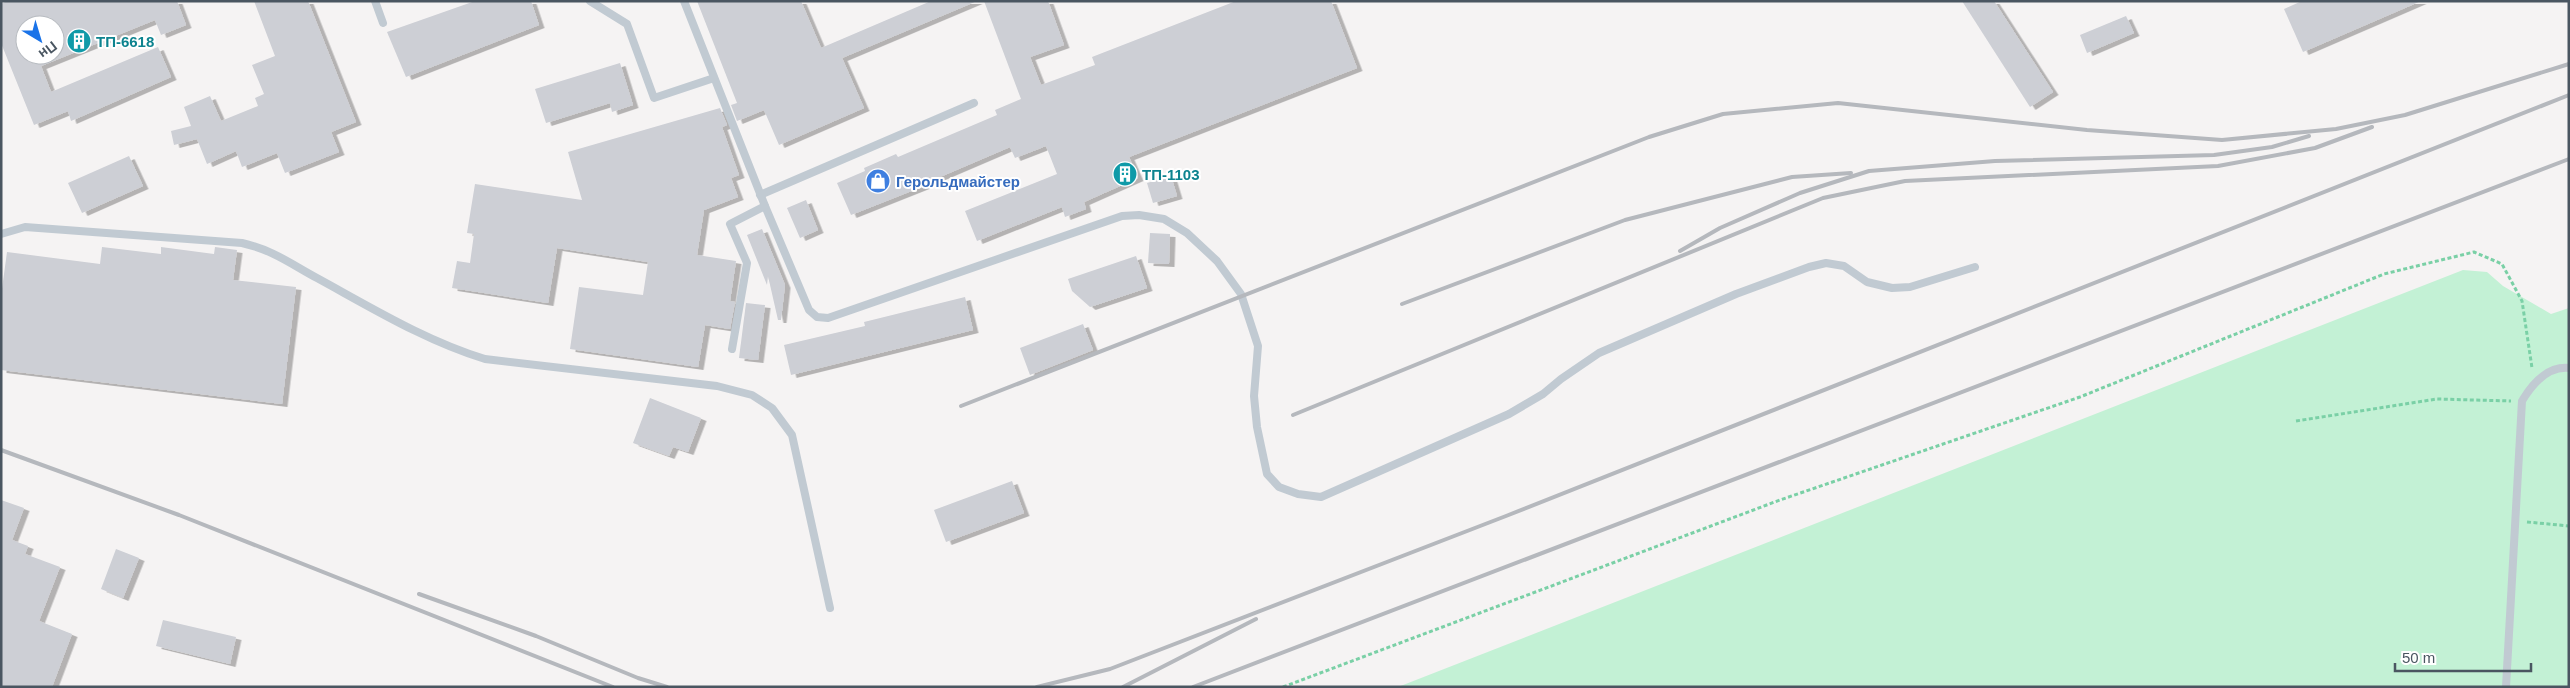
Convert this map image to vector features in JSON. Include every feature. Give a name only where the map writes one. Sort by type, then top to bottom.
[{"type":"lane","points":[[375,1],[383,23]]},
{"type":"lane","points":[[590,1],[627,24],[654,98],[714,78]]},
{"type":"lane","points":[[684,1],[760,195],[809,310],[817,317],[828,318],[1122,216],[1164,219],[1187,233],[1217,261],[1241,294],[1258,346],[1254,396],[1257,427],[1267,474],[1279,487],[1298,494],[1321,497],[1509,414],[1537,398],[1560,379],[1599,353],[1736,294],[1809,267],[1826,264],[1844,266],[1867,282],[1892,288],[1910,287],[1975,267]]},
{"type":"lane","points":[[760,195],[974,103]]},
{"type":"lane","points":[[732,349],[747,263],[730,224],[765,206]]},
{"type":"lane","points":[[1,234],[25,227],[242,243],[271,251],[417,332],[476,356],[717,386],[752,395],[772,408],[792,434],[830,608]]},
{"type":"lane","points":[[2506,687],[2522,401],[2533,381],[2560,367],[2569,368]]},
{"type":"path","points":[[1283,687],[1780,500],[2080,398],[2384,274],[2402,269],[2474,252],[2502,264],[2522,301],[2533,381]]},
{"type":"path","points":[[2296,421],[2436,399],[2522,401]]},
{"type":"path","points":[[2514,521],[2569,526]]},
{"type":"green space","points":[[2463,270],[2487,272],[2503,286],[2551,314],[2569,308],[2569,687],[1398,687]]},
{"type":"building","points":[[7,1],[177,1],[186,25],[161,35],[155,20],[65,56],[65,15],[15,15],[15,65],[43,65],[41,66],[51,92],[158,47],[171,77],[71,121],[68,111],[34,125],[1,43],[1,4]]},
{"type":"building","points":[[254,1],[308,1],[356,122],[331,132],[339,152],[285,173],[277,153],[242,167],[236,151],[207,164],[197,139],[174,145],[171,131],[191,126],[184,107],[210,96],[221,121],[258,106],[255,98],[264,94],[252,65],[275,56]]},
{"type":"building","points":[[475,1],[531,1],[539,25],[406,77],[387,32]]},
{"type":"building","points":[[697,1],[801,1],[821,48],[931,1],[977,1],[842,58],[864,108],[779,145],[764,110],[737,121],[731,105],[737,103]]},
{"type":"building","points":[[984,1],[1048,1],[1064,45],[1030,57],[1041,85],[1095,65],[1092,57],[1236,1],[1331,1],[1357,68],[1129,157],[1138,178],[1084,202],[1086,209],[1065,217],[1062,207],[977,241],[965,211],[1057,174],[1046,146],[1015,158],[1010,147],[933,180],[934,182],[851,215],[837,183],[865,171],[864,168],[896,154],[898,157],[997,115],[995,110],[1021,99]]},
{"type":"building","points":[[1962,1],[1994,1],[2053,92],[2030,107]]},
{"type":"building","points":[[2302,1],[2421,1],[2303,52],[2284,9]]},
{"type":"building","points":[[2126,16],[2134,33],[2087,53],[2080,35]]},
{"type":"building","points":[[620,63],[633,105],[612,112],[610,103],[546,123],[535,89]]},
{"type":"building","points":[[720,108],[727,125],[722,127],[739,175],[731,178],[738,197],[704,210],[697,255],[736,261],[730,301],[735,302],[730,329],[705,325],[698,367],[570,349],[579,287],[643,295],[648,262],[557,248],[548,303],[452,288],[457,261],[470,263],[474,234],[467,233],[475,184],[582,200],[568,152]]},
{"type":"building","points":[[129,156],[143,186],[82,213],[68,183]]},
{"type":"building","points":[[1171,176],[1177,196],[1153,203],[1147,183]]},
{"type":"building","points":[[806,200],[818,230],[800,238],[787,208]]},
{"type":"building","points":[[762,229],[785,285],[781,320],[778,320],[768,276],[767,285],[747,235]]},
{"type":"building","points":[[1150,233],[1170,234],[1169,264],[1148,263]]},
{"type":"building","points":[[102,247],[161,254],[161,247],[214,254],[215,247],[237,250],[233,280],[296,287],[282,404],[1,370],[1,296],[7,252],[100,264]]},
{"type":"building","points":[[1136,256],[1147,288],[1090,307],[1072,291],[1068,279]]},
{"type":"building","points":[[965,297],[973,330],[791,375],[784,345],[865,326],[864,322]]},
{"type":"building","points":[[746,303],[765,305],[758,360],[739,358]]},
{"type":"building","points":[[1083,324],[1093,350],[1030,375],[1020,348]]},
{"type":"building","points":[[650,398],[701,418],[688,452],[673,447],[669,456],[633,443]]},
{"type":"building","points":[[1012,481],[1024,513],[946,542],[934,510]]},
{"type":"building","points":[[1,500],[24,508],[12,540],[28,546],[25,554],[60,567],[39,621],[72,634],[52,687],[1,687]]},
{"type":"building","points":[[116,549],[139,558],[123,598],[101,589]]},
{"type":"building","points":[[163,620],[236,637],[230,664],[156,646]]},
{"type":"railway","points":[[961,406],[1649,137],[1723,114],[1838,103],[2087,130],[2222,140],[2336,129],[2405,115],[2569,64]]},
{"type":"railway","points":[[1037,687],[1110,669],[1506,516],[2569,95]]},
{"type":"railway","points":[[1293,415],[1823,198],[1905,181],[2218,166],[2315,148],[2372,127]]},
{"type":"railway","points":[[1680,251],[1720,228],[1800,193],[1869,171],[1995,161],[2214,155],[2272,147],[2309,136]]},
{"type":"railway","points":[[1193,687],[2569,159]]},
{"type":"railway","points":[[1402,304],[1625,220],[1792,177],[1851,173]]},
{"type":"railway","points":[[1,450],[179,515],[613,687]]},
{"type":"railway","points":[[419,594],[536,636],[638,678],[667,687]]},
{"type":"railway","points":[[1123,687],[1256,619]]},
{"type":"place","name":"ТП-6618","points":[[79,41]]},
{"type":"place","name":"ТП-1103","points":[[1125,174]]},
{"type":"place","name":"Герольдмайстер","points":[[878,181]]}]
